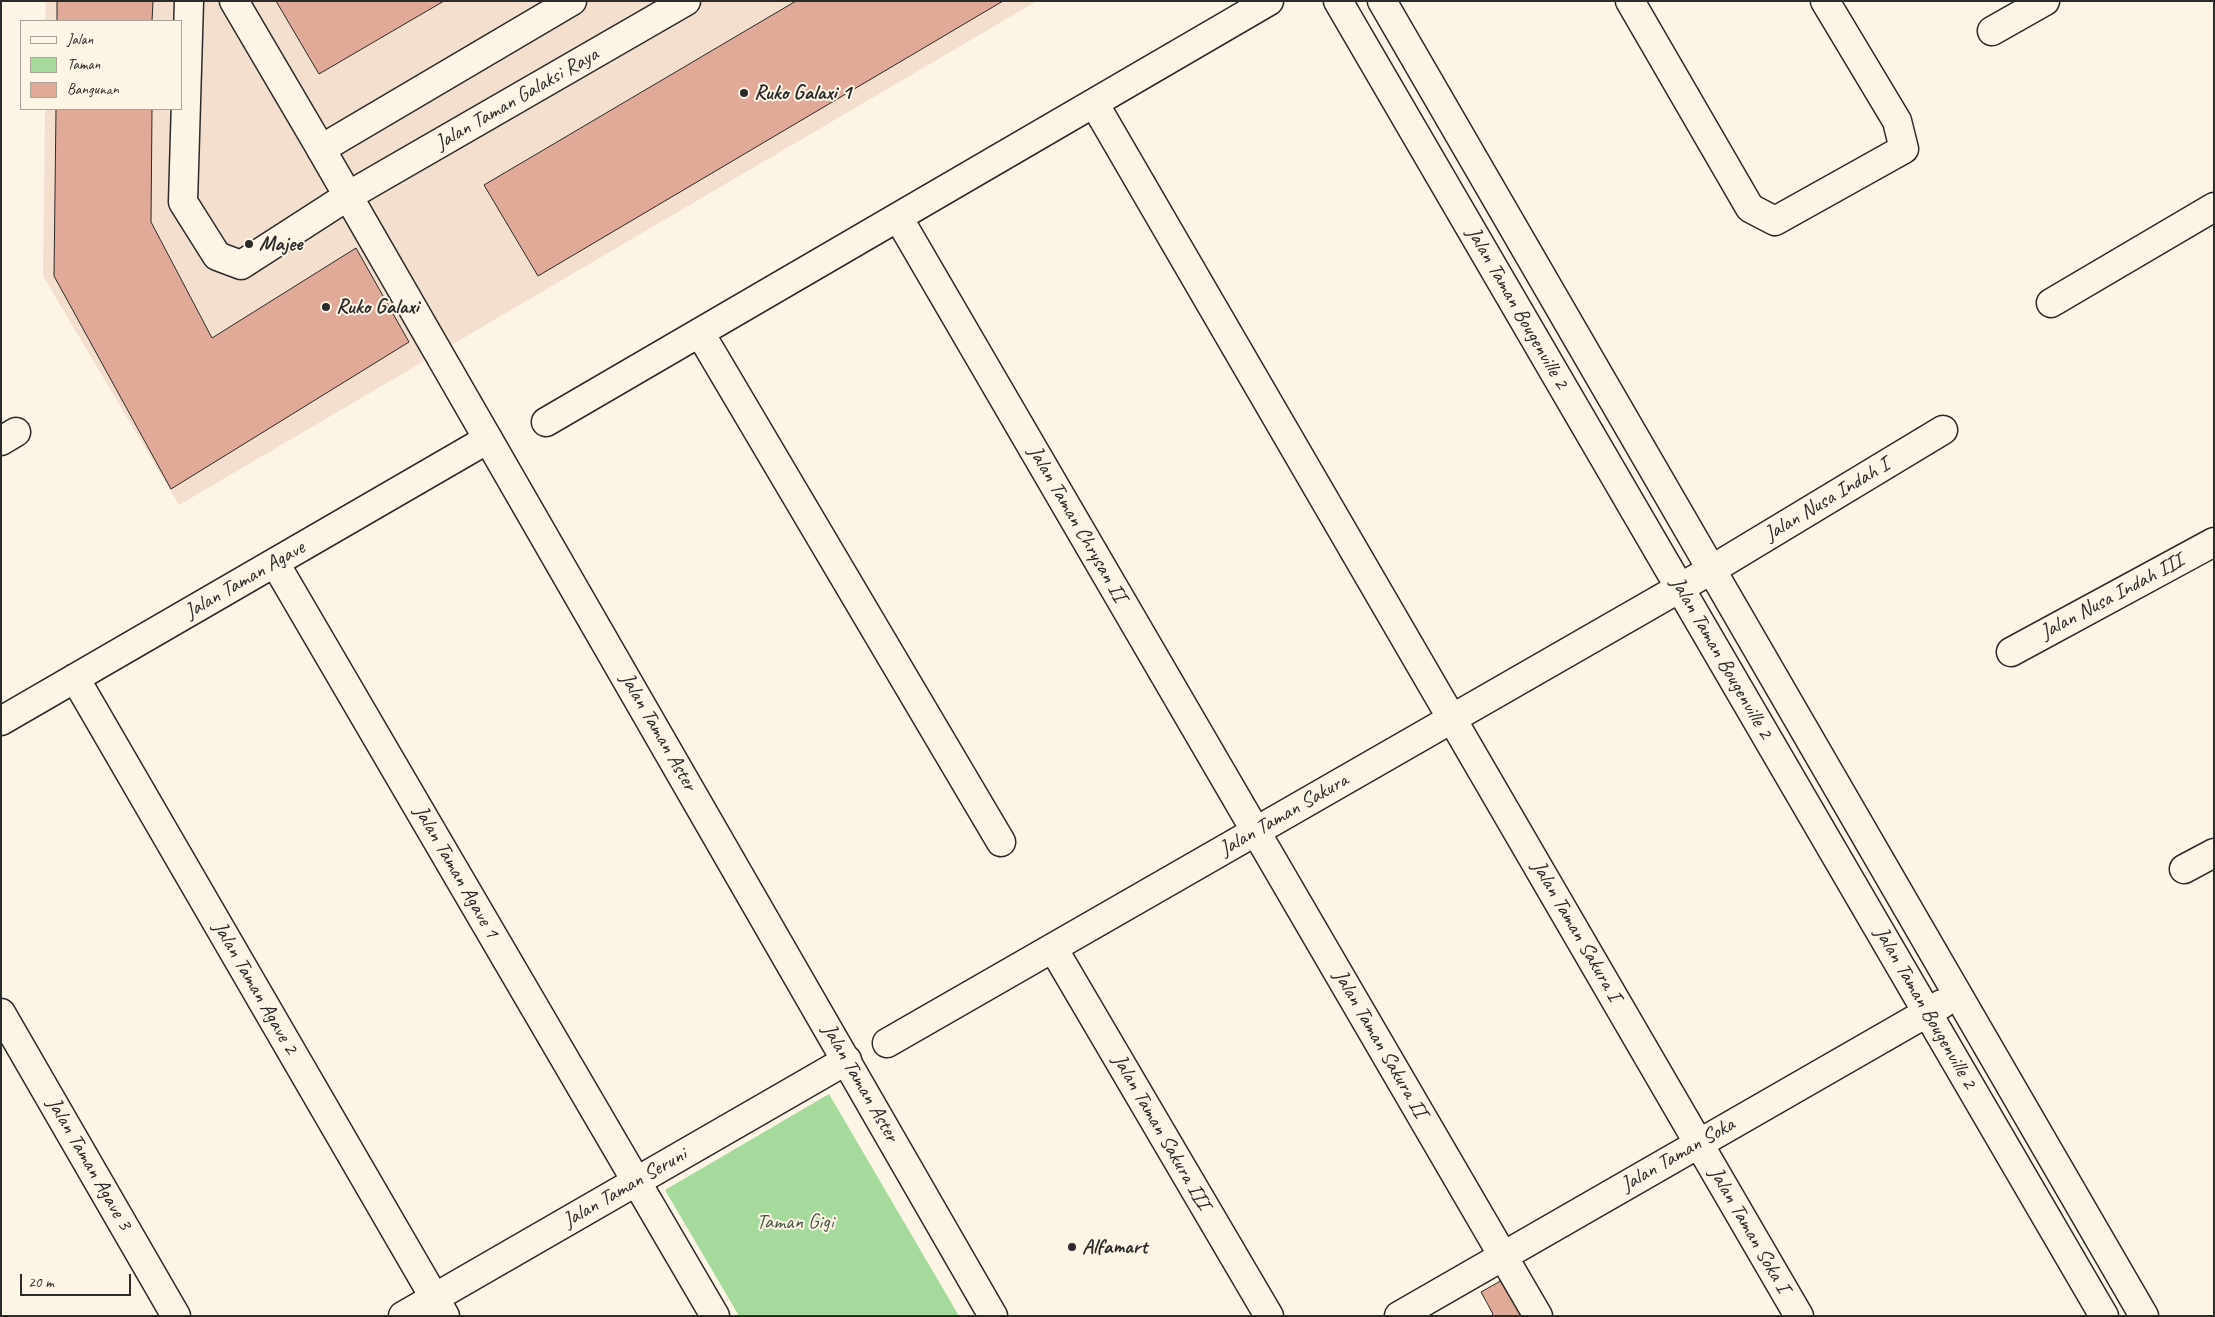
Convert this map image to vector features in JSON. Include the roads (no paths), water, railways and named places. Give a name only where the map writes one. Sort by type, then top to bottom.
[{"type":"street","name":"Jalan Taman Galaksi Raya","points":[[189,1],[183,202],[217,256],[241,265],[348,196],[686,1]]},
{"type":"street","name":"Jalan Taman Aster","points":[[234,1],[847,1060],[993,1316]]},
{"type":"street","points":[[321,149],[572,1]]},
{"type":"street","points":[[546,422],[1269,1]]},
{"type":"street","name":"Jalan Taman Bougenville 2","points":[[1338,1],[2104,1316]]},
{"type":"street","name":"Jalan Taman Bougenville 2","points":[[1382,1],[2144,1316]]},
{"type":"street","points":[[1630,1],[1750,208],[1775,221],[1904,149],[1897,121],[1826,1]]},
{"type":"street","points":[[1992,31],[2045,1]]},
{"type":"street","name":"Jalan Taman Sakura I","points":[[1094,103],[1699,1143]]},
{"type":"street","points":[[2051,303],[2214,207]]},
{"type":"street","name":"Jalan Taman Chrysan II","points":[[898,218],[1256,831]]},
{"type":"street","points":[[700,332],[1001,842]]},
{"type":"street","name":"Jalan Nusa Indah I","points":[[1680,587],[1943,430]]},
{"type":"street","name":"Jalan Taman Agave","points":[[1,721],[488,439]]},
{"type":"street","name":"Jalan Nusa Indah III","points":[[2011,652],[2214,542]]},
{"type":"street","name":"Jalan Taman Agave 1","points":[[276,563],[715,1316]]},
{"type":"street","name":"Jalan Taman Sakura","points":[[887,1043],[1680,587]]},
{"type":"street","name":"Jalan Taman Agave 2","points":[[75,678],[440,1307]]},
{"type":"street","name":"Jalan Taman Sakura II","points":[[1256,831],[1538,1316]]},
{"type":"street","points":[[2184,869],[2214,853]]},
{"type":"street","name":"Jalan Taman Sakura III","points":[[1052,948],[1269,1316]]},
{"type":"street","name":"Jalan Taman Soka","points":[[1399,1316],[1957,995]]},
{"type":"street","name":"Jalan Taman Agave 3","points":[[1,1013],[176,1316]]},
{"type":"street","name":"Jalan Taman Seruni","points":[[403,1316],[440,1307],[636,1181],[847,1060]]},
{"type":"street","name":"Jalan Taman Soka I","points":[[1699,1143],[1799,1316]]},
{"type":"place","name":"Ruko Galaxi 1","points":[[744,93]]},
{"type":"place","name":"Majee","points":[[249,244]]},
{"type":"place","name":"Ruko Galaxi","points":[[326,307]]},
{"type":"place","name":"Alfamart","points":[[1072,1247]]},
{"type":"park label","name":"Taman Gigi","points":[[795,1222]]}]
